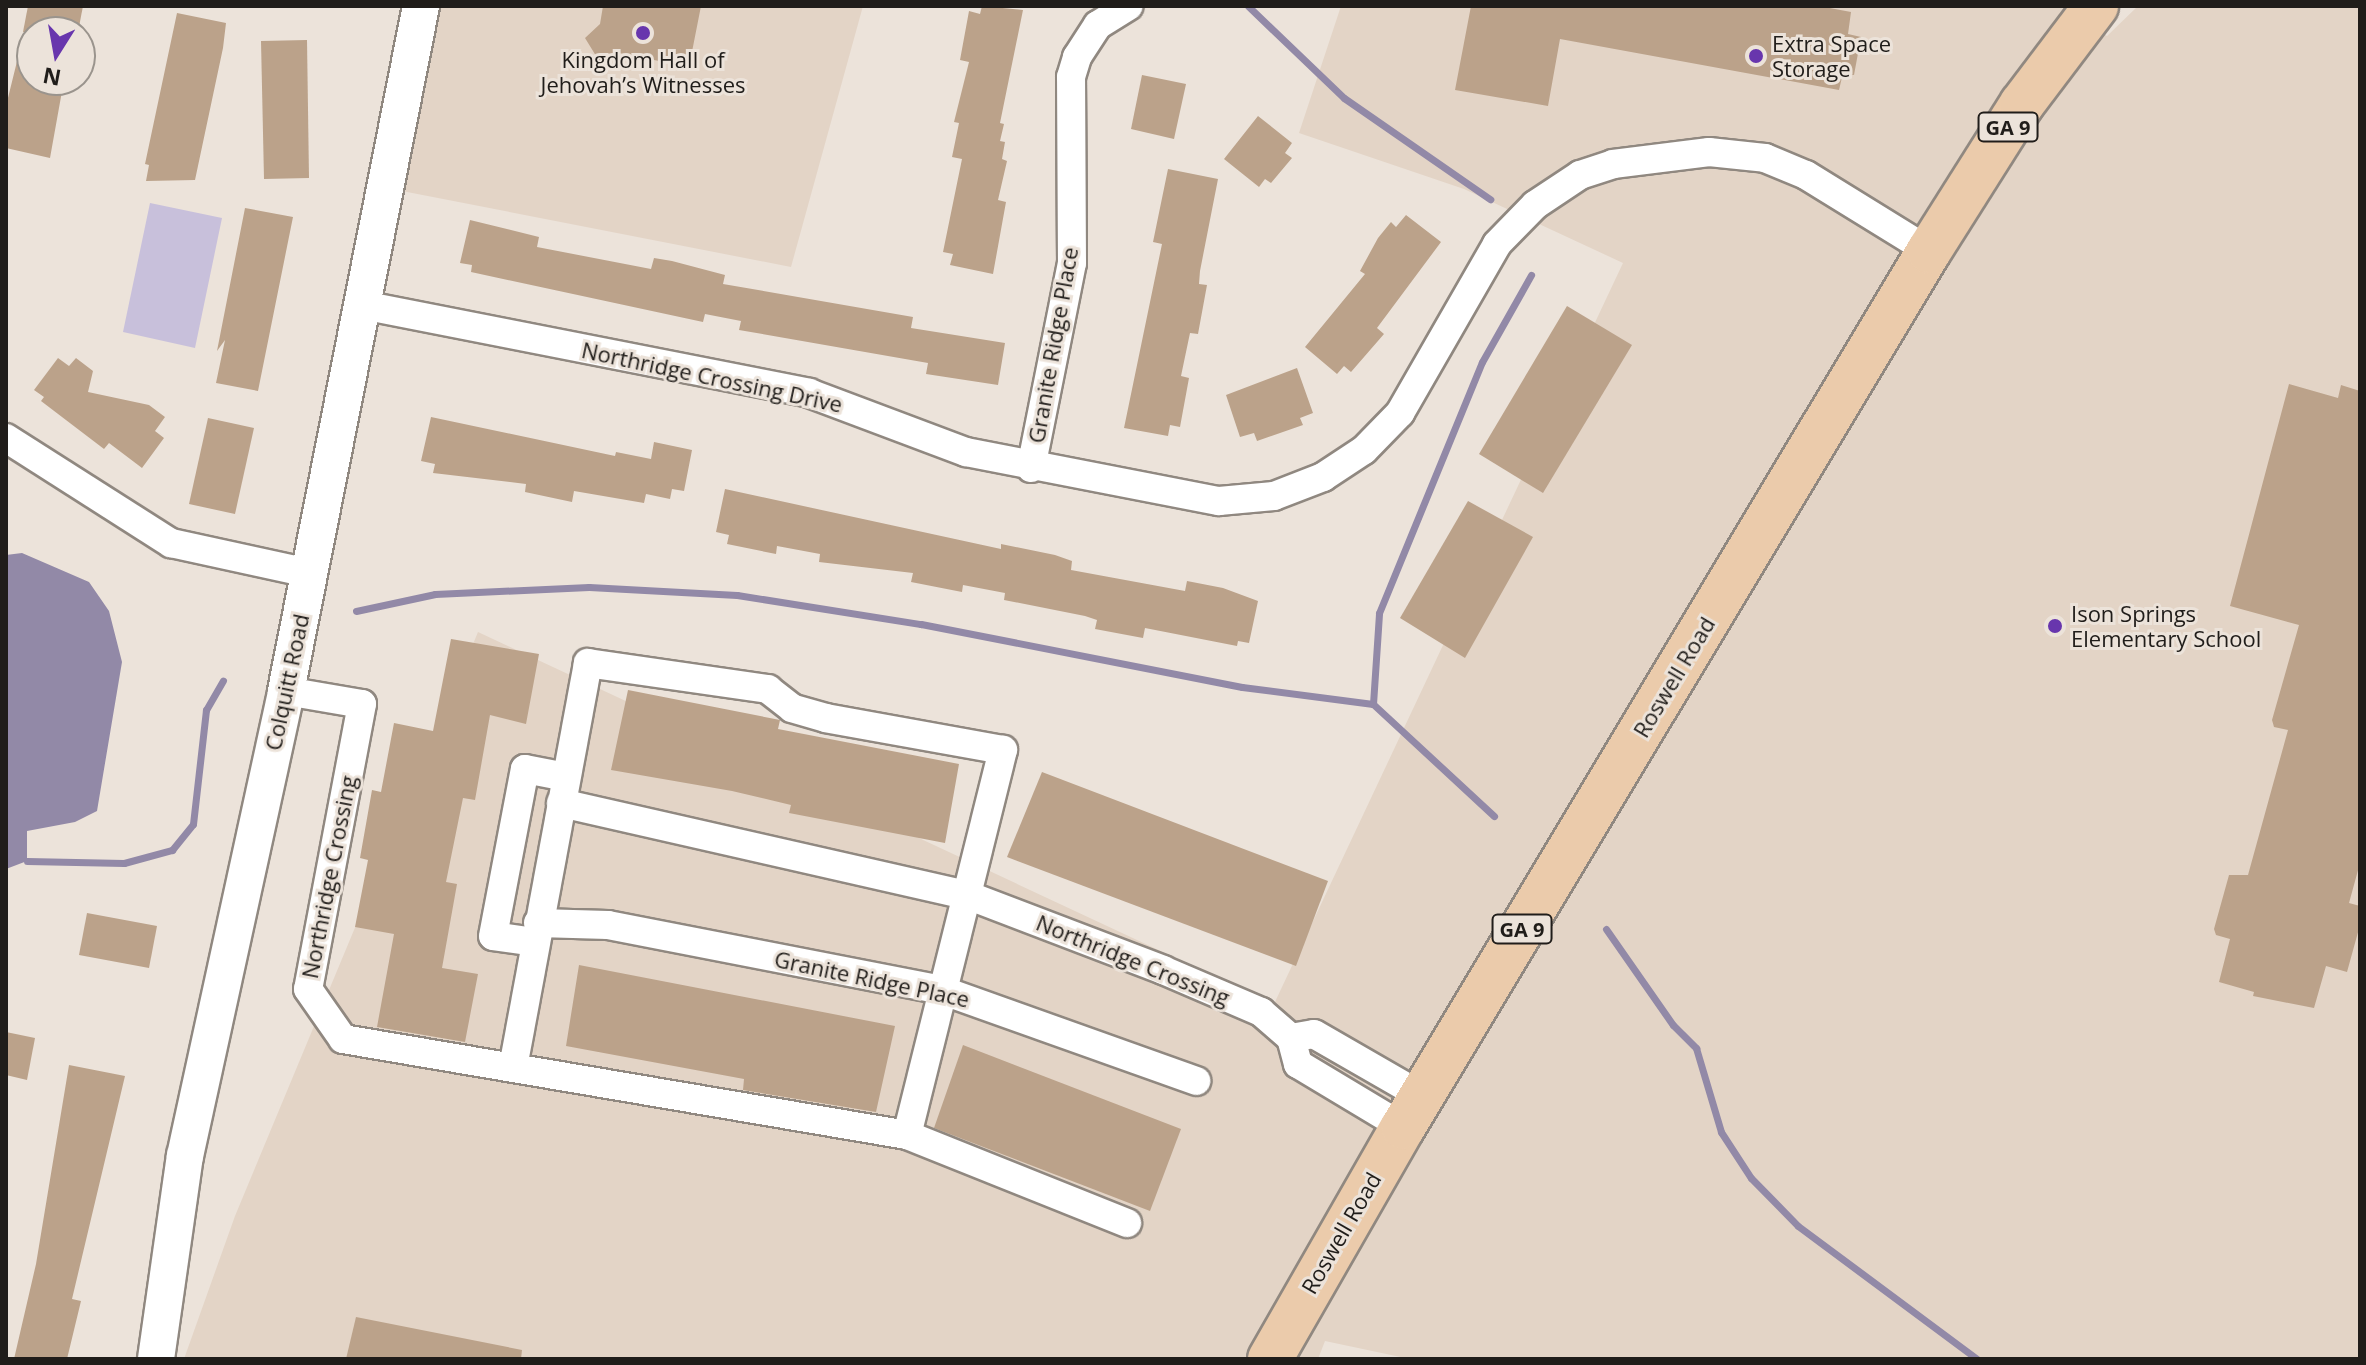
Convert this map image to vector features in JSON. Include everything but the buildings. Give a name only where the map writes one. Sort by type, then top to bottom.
[{"type":"main road","name":"Roswell Road","points":[[1270,1359],[1412,1112],[1929,251],[2022,104],[2096,6]]},
{"type":"street","name":"Colquitt Road","points":[[156,1359],[185,1156],[286,691],[421,6]]},
{"type":"street","name":"Granite Ridge Place","points":[[1031,468],[1072,263],[1071,77],[1077,57],[1098,25],[1128,6]]},
{"type":"street","name":"Northridge Crossing Drive","points":[[362,305],[809,393],[966,452],[1031,468],[1219,501],[1274,496],[1323,477],[1364,450],[1400,413],[1514,222],[1556,187],[1613,164],[1709,152],[1765,158],[1806,175],[1929,251]]},
{"type":"street","points":[[6,438],[171,543],[309,573]]},
{"type":"street","points":[[513,1067],[588,663],[768,689],[792,708],[826,718],[1003,750],[907,1135]]},
{"type":"street","name":"Northridge Crossing","points":[[286,691],[362,704],[311,956],[308,989],[320,1012],[343,1039],[907,1135],[1127,1223]]},
{"type":"street","name":"Northridge Crossing","points":[[536,932],[493,936],[525,769],[564,790],[967,895],[1261,1012],[1291,1038],[1314,1034],[1412,1112]]},
{"type":"street","name":"Granite Ridge Place","points":[[536,932],[608,925],[941,990],[1196,1081]]},
{"type":"shaded area","points":[[413,6],[863,6],[791,267],[366,184]]},
{"type":"shaded area","points":[[1341,6],[2063,6],[2107,36],[2138,6],[2360,6],[2360,1359],[1410,1359],[1325,1341],[1318,1359],[184,1359],[235,1216],[478,632],[1274,1004],[1623,263],[1464,189],[1299,133]]},
{"type":"shaded area","points":[[150,203],[222,218],[195,348],[123,332]]},
{"type":"shaded area","points":[[22,553],[89,582],[109,611],[122,662],[97,811],[75,822],[27,831],[27,861],[6,869],[6,555]]},
{"type":"waterway","points":[[1248,6],[1344,98],[1490,199]]},
{"type":"waterway","points":[[1373,704],[1379,613],[1482,362],[1531,275]]},
{"type":"waterway","points":[[356,611],[435,594],[589,587],[737,595],[921,624],[1242,687],[1373,704],[1494,816]]},
{"type":"waterway","points":[[27,861],[124,863],[172,850],[193,824],[206,710],[223,681]]},
{"type":"waterway","points":[[1606,929],[1673,1025],[1696,1048],[1721,1132],[1751,1178],[1798,1226],[1977,1359]]},
{"type":"place","name":"Kingdom Hall of Jehovah’s Witnesses","points":[[643,33]]},
{"type":"place","name":"Extra Space Storage","points":[[1756,56]]},
{"type":"place","name":"Ison Springs Elementary School","points":[[2055,626]]}]
